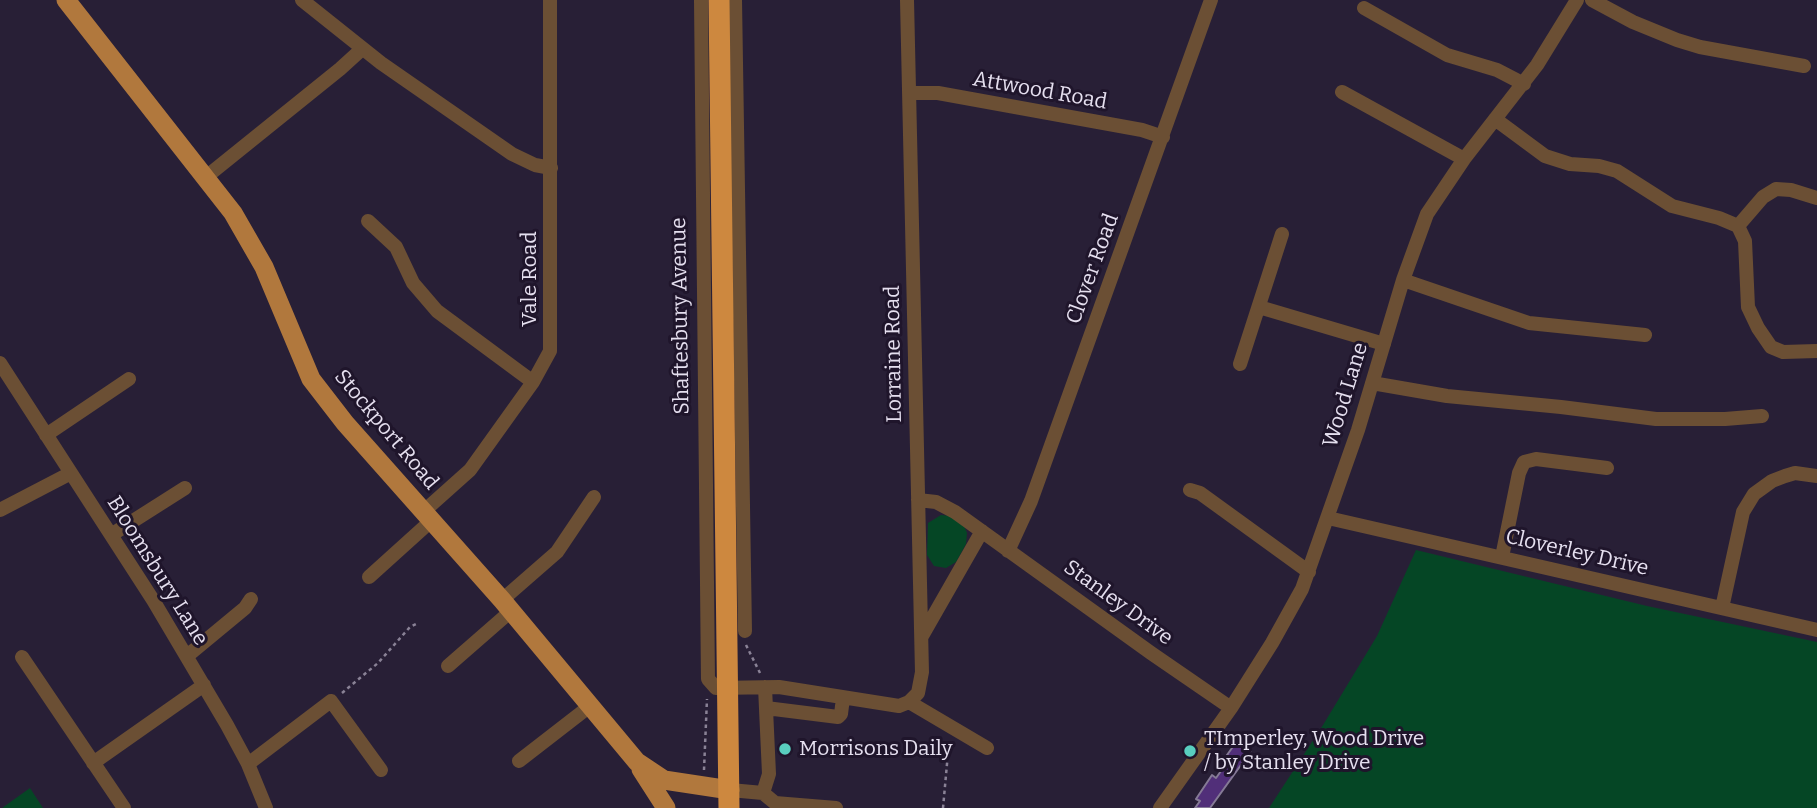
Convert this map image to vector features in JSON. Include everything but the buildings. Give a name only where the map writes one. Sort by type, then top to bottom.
[{"type":"highway","name":"Shaftesbury Avenue","points":[[719,0],[734,590],[730,628],[718,686],[730,799]]},
{"type":"main road","name":"Stockport Road","points":[[66,0],[233,213],[264,267],[317,388],[345,424],[506,605],[637,762],[666,808]]},
{"type":"main road","name":"Stockport Road","points":[[637,762],[664,780],[704,785],[730,799]]},
{"type":"street","points":[[302,0],[362,49],[512,154],[535,165],[551,168]]},
{"type":"street","name":"Vale Road","points":[[369,577],[470,470],[533,382],[551,351],[550,0]]},
{"type":"street","name":"Shaftesbury Avenue","points":[[701,0],[730,628]]},
{"type":"street","name":"Shaftesbury Avenue","points":[[734,590],[735,0]]},
{"type":"street","name":"Lorraine Road","points":[[907,0],[922,681],[918,693],[909,702]]},
{"type":"street","name":"Clover Road","points":[[1009,551],[1031,501],[1212,0]]},
{"type":"street","name":"Wood Lane","points":[[1160,808],[1231,708],[1272,643],[1309,572],[1403,280],[1427,214],[1464,159],[1524,84],[1577,0]]},
{"type":"street","points":[[1592,0],[1633,22],[1677,40],[1700,47],[1804,66]]},
{"type":"street","points":[[1365,7],[1447,55],[1497,70],[1524,84]]},
{"type":"street","points":[[206,177],[362,49]]},
{"type":"street","points":[[1342,92],[1464,159]]},
{"type":"street","name":"Attwood Road","points":[[909,93],[938,93],[1142,130],[1163,137]]},
{"type":"street","points":[[1495,119],[1545,156],[1570,164],[1599,166],[1617,171],[1672,205],[1738,226],[1745,241],[1748,307],[1758,328],[1772,347],[1783,352],[1817,351]]},
{"type":"street","points":[[1738,226],[1771,191],[1783,189],[1817,198]]},
{"type":"street","points":[[368,221],[396,247],[413,283],[437,311],[533,382]]},
{"type":"street","points":[[1240,364],[1282,234]]},
{"type":"street","points":[[1403,280],[1529,323],[1645,334]]},
{"type":"street","points":[[1259,307],[1384,344]]},
{"type":"street","name":"Bloomsbury Lane","points":[[0,363],[187,656],[248,764],[266,808]]},
{"type":"street","points":[[46,435],[129,379]]},
{"type":"street","points":[[1372,383],[1447,396],[1656,419],[1762,416]]},
{"type":"street","points":[[1502,557],[1519,473],[1524,462],[1536,459],[1607,467]]},
{"type":"street","points":[[0,510],[71,473]]},
{"type":"street","points":[[1722,608],[1744,512],[1754,494],[1772,481],[1795,473],[1817,476]]},
{"type":"street","points":[[111,535],[185,488]]},
{"type":"street","points":[[1190,489],[1200,493],[1309,572]]},
{"type":"street","points":[[448,666],[557,552],[594,496]]},
{"type":"street","name":"Stanley Drive","points":[[918,500],[929,500],[944,506],[982,531],[1231,708]]},
{"type":"street","name":"Cloverley Drive","points":[[1328,518],[1817,630]]},
{"type":"street","points":[[921,638],[982,531]]},
{"type":"street","points":[[187,656],[245,608],[251,599]]},
{"type":"street","points":[[22,657],[124,808]]},
{"type":"street","points":[[93,763],[204,685]]},
{"type":"street","points":[[718,686],[765,687],[894,706],[909,702],[986,748]]},
{"type":"street","points":[[763,793],[768,775],[765,687]]},
{"type":"street","points":[[766,708],[838,717],[841,714],[843,698]]},
{"type":"street","points":[[248,764],[331,701],[381,770]]},
{"type":"street","points":[[519,761],[590,706]]},
{"type":"street","points":[[730,799],[763,793]]},
{"type":"street","points":[[763,793],[775,803],[836,808]]},
{"type":"path","points":[[331,701],[378,663],[410,627],[418,622]]},
{"type":"path","points":[[730,628],[747,648],[765,687]]},
{"type":"path","points":[[704,765],[718,686]]},
{"type":"path","points":[[943,808],[952,726]]},
{"type":"green space","points":[[941,515],[950,516],[964,526],[967,533],[966,544],[956,562],[946,568],[934,566],[927,555],[928,523]]},
{"type":"green space","points":[[1416,550],[1647,606],[1817,642],[1817,808],[1269,808],[1377,636]]},
{"type":"green space","points":[[30,788],[43,808],[2,808]]},
{"type":"place","name":"Morrisons Daily","points":[[785,749]]},
{"type":"place","name":"TImperley, Wood Drive / by Stanley Drive","points":[[1190,751]]}]
